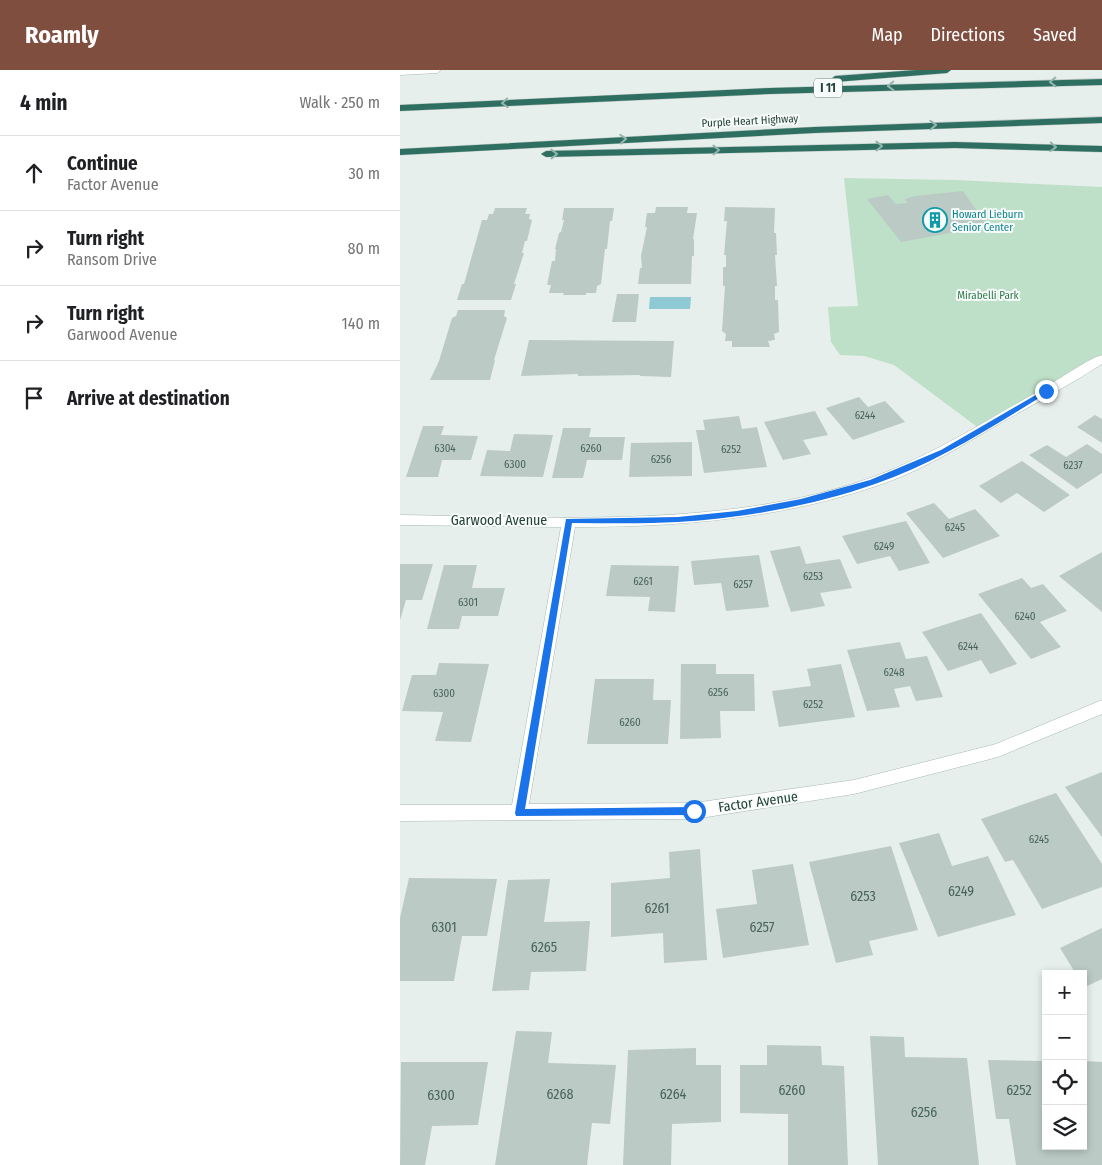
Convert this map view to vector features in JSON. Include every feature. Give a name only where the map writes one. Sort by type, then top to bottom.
[{"type":"highway","points":[[829,79],[947,70]]},
{"type":"highway","points":[[554,100],[809,80]]},
{"type":"highway","name":"I 11","points":[[400,108],[885,86],[1102,82]]},
{"type":"highway","name":"Purple Heart Highway","points":[[400,152],[833,129],[1102,120]]},
{"type":"highway","points":[[400,157],[947,145],[1022,145],[1102,149]]},
{"type":"street","points":[[400,72],[437,70]]},
{"type":"street","name":"Garwood Avenue","points":[[400,520],[678,520],[737,514],[801,502],[873,482],[944,451],[1102,359]]},
{"type":"street","points":[[520,813],[569,521]]},
{"type":"street","name":"Factor Avenue","points":[[400,813],[694,811],[854,787],[998,750],[1102,707]]},
{"type":"green space","name":"Mirabelli Park","points":[[844,178],[955,180],[1102,187],[1102,359],[980,429],[894,365],[864,356],[840,355],[831,342],[828,307],[858,306]]},
{"type":"water","points":[[650,297],[691,297],[690,309],[649,309]]},
{"type":"building","name":"Howard Lieburn Senior Center","points":[[963,191],[977,211],[971,212],[973,215],[980,214],[990,226],[901,242],[867,199],[888,195],[896,204],[907,203],[905,199],[915,196]]},
{"type":"building","points":[[656,207],[688,207],[687,213],[697,213],[693,239],[694,256],[692,256],[691,284],[638,284],[640,268],[642,268],[641,256],[647,227],[645,227],[647,213],[655,213]]},
{"type":"building","points":[[725,207],[775,208],[774,233],[776,233],[777,286],[775,286],[775,300],[778,300],[779,332],[774,334],[775,340],[768,341],[770,347],[732,347],[732,341],[725,341],[726,334],[722,331],[725,286],[723,286],[723,267],[726,267],[726,255],[724,255],[727,221],[724,221]]},
{"type":"building","points":[[495,208],[527,208],[525,214],[530,214],[529,219],[532,220],[511,300],[457,300],[462,284],[464,284],[482,220],[487,220],[489,214],[493,214]]},
{"type":"building","points":[[564,208],[614,208],[612,221],[610,221],[607,249],[605,249],[601,284],[597,286],[596,293],[563,295],[564,293],[549,293],[551,285],[547,285],[552,261],[555,261],[555,249],[564,220],[562,220]]},
{"type":"building","points":[[617,294],[639,294],[636,322],[612,322]]},
{"type":"building","points":[[458,310],[505,310],[504,316],[507,318],[490,380],[430,380],[439,361],[452,318],[456,316]]},
{"type":"building","points":[[529,340],[674,341],[671,377],[640,375],[578,376],[578,374],[521,376]]},
{"type":"building","points":[[859,397],[868,407],[885,401],[905,422],[853,440],[826,408]]},
{"type":"building","points":[[815,411],[828,435],[803,440],[811,454],[783,460],[764,422]]},
{"type":"building","points":[[1095,415],[1102,419],[1102,443],[1077,427]]},
{"type":"building","points":[[739,416],[742,429],[757,427],[767,467],[704,473],[696,430],[705,430],[703,420]]},
{"type":"building","points":[[423,426],[444,426],[441,435],[478,436],[471,460],[442,460],[438,477],[406,477]]},
{"type":"building","points":[[563,428],[591,428],[589,437],[625,437],[622,460],[587,460],[583,478],[552,478]]},
{"type":"building","points":[[514,434],[553,435],[543,477],[480,476],[487,450],[510,451]]},
{"type":"building","points":[[692,442],[692,476],[629,477],[631,443]]},
{"type":"building","points":[[1087,444],[1102,454],[1102,473],[1077,489],[1029,455],[1047,445],[1066,457]]},
{"type":"building","points":[[1022,461],[1070,495],[1044,512],[1017,493],[1001,503],[979,486]]},
{"type":"building","points":[[934,503],[949,519],[975,509],[1000,536],[943,558],[906,513]]},
{"type":"building","points":[[906,521],[930,563],[899,571],[890,556],[857,564],[842,536]]},
{"type":"building","points":[[800,546],[806,564],[840,559],[852,588],[820,593],[825,606],[791,612],[770,551]]},
{"type":"building","points":[[1102,552],[1102,612],[1059,576]]},
{"type":"building","points":[[759,555],[769,607],[726,611],[721,583],[694,585],[691,561]]},
{"type":"building","points":[[400,564],[433,564],[422,600],[406,600],[400,620]]},
{"type":"building","points":[[444,565],[477,565],[472,588],[505,588],[498,616],[462,616],[459,629],[427,629]]},
{"type":"building","points":[[611,565],[679,566],[675,612],[648,611],[650,597],[606,596]]},
{"type":"building","points":[[1022,578],[1031,588],[1043,584],[1067,611],[1040,622],[1061,647],[1031,659],[978,594]]},
{"type":"building","points":[[981,613],[1017,664],[990,674],[981,660],[948,671],[922,632]]},
{"type":"building","points":[[900,642],[906,659],[927,656],[943,697],[916,701],[910,686],[894,689],[900,707],[867,711],[847,650]]},
{"type":"building","points":[[439,663],[489,664],[471,742],[435,741],[443,712],[402,711],[412,675],[436,675]]},
{"type":"building","points":[[681,664],[716,664],[716,674],[754,674],[755,711],[720,711],[721,738],[680,739]]},
{"type":"building","points":[[841,664],[855,717],[779,727],[772,691],[811,686],[807,669]]},
{"type":"building","points":[[595,679],[654,679],[653,700],[671,700],[668,744],[587,744]]},
{"type":"building","points":[[1102,772],[1102,837],[1065,787]]},
{"type":"building","points":[[1056,793],[1102,864],[1102,887],[1042,909],[1013,860],[1005,862],[981,819]]},
{"type":"building","points":[[939,833],[952,866],[988,856],[1016,915],[938,937],[899,843]]},
{"type":"building","points":[[891,846],[918,930],[869,941],[873,955],[836,963],[809,862]]},
{"type":"building","points":[[700,849],[707,960],[664,963],[663,933],[611,937],[611,883],[670,878],[669,852]]},
{"type":"building","points":[[793,864],[809,945],[723,958],[716,909],[757,904],[752,870]]},
{"type":"building","points":[[409,878],[497,879],[487,936],[462,936],[454,981],[400,981],[400,918]]},
{"type":"building","points":[[550,879],[544,922],[590,921],[586,971],[531,972],[529,990],[492,991],[508,880]]},
{"type":"building","points":[[1102,928],[1102,979],[1087,986],[1087,970],[1074,970],[1060,948]]},
{"type":"building","points":[[516,1031],[552,1032],[548,1063],[616,1065],[610,1124],[592,1123],[587,1165],[495,1165]]},
{"type":"building","points":[[870,1036],[904,1037],[905,1057],[967,1058],[979,1165],[878,1165]]},
{"type":"building","points":[[767,1045],[821,1046],[822,1065],[844,1066],[848,1165],[788,1165],[788,1114],[740,1113],[740,1065],[767,1065]]},
{"type":"building","points":[[696,1048],[696,1065],[721,1065],[721,1122],[672,1124],[671,1165],[623,1165],[628,1050]]},
{"type":"building","points":[[988,1060],[1042,1061],[1042,1150],[1087,1150],[1087,1061],[1102,1062],[1102,1165],[1016,1165],[1009,1119],[996,1119]]},
{"type":"building","points":[[401,1062],[488,1062],[478,1125],[432,1126],[425,1165],[400,1165]]},
{"type":"place","name":"Howard Lieburn Senior Center","points":[[935,220]]},
{"type":"route","points":[[694,811],[520,813],[569,521],[678,520],[737,514],[801,502],[873,482],[944,451],[1046,391]]}]
